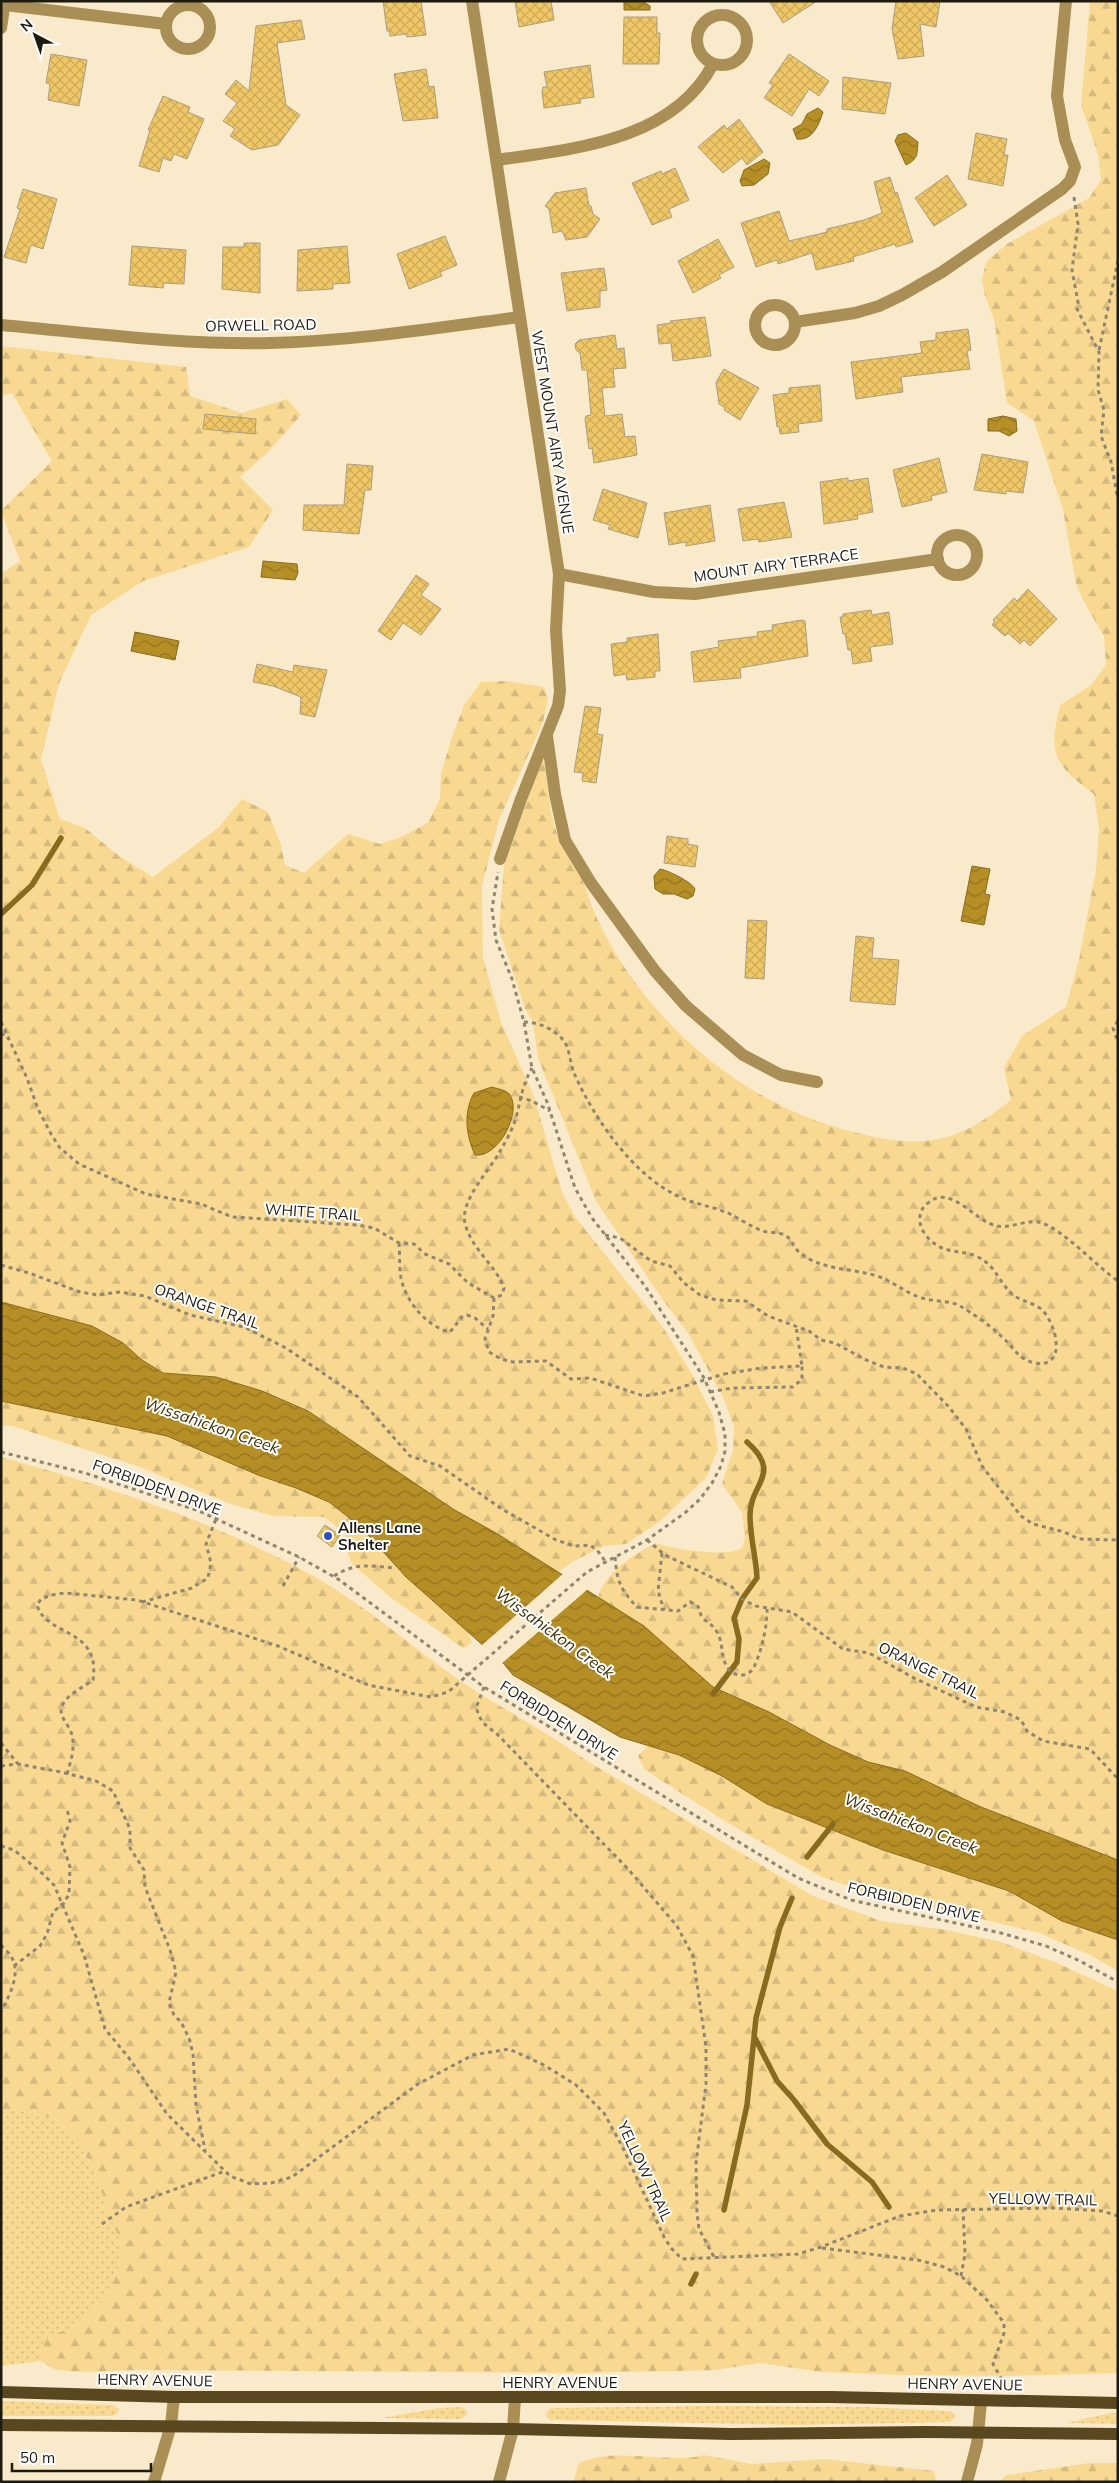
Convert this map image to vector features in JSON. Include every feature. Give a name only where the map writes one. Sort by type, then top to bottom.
[{"type":"main road","name":"HENRY AVENUE","points":[[1,2392],[174,2397],[782,2397],[1118,2403]]},
{"type":"main road","points":[[1,2425],[513,2429],[731,2434],[978,2432],[1118,2434]]},
{"type":"street","name":"WEST MOUNT AIRY AVENUE","points":[[472,1],[559,574],[556,630],[560,691],[558,706],[521,799],[500,859]]},
{"type":"street","points":[[794,322],[855,313],[902,295],[942,272],[1062,189],[1074,174],[1075,167],[1059,119],[1057,96],[1066,1]]},
{"type":"street","points":[[1,28],[5,3],[166,24]]},
{"type":"street","points":[[719,15],[735,18],[745,31],[746,48],[737,61],[729,64],[713,64],[700,53],[697,37],[699,29],[711,18],[719,15]]},
{"type":"street","points":[[496,160],[572,149],[631,132],[660,118],[684,102],[704,80],[713,64]]},
{"type":"street","name":"ORWELL ROAD","points":[[1,325],[177,340],[271,343],[368,337],[519,317]]},
{"type":"street","name":"MOUNT AIRY TERRACE","points":[[559,574],[654,592],[694,594],[938,559]]},
{"type":"street","points":[[547,736],[555,794],[565,840],[591,882],[655,971],[686,1006],[743,1055],[781,1075],[817,1082]]},
{"type":"street","points":[[154,2482],[171,2425],[174,2397]]},
{"type":"street","points":[[499,2482],[513,2429],[515,2398]]},
{"type":"street","points":[[967,2482],[978,2432],[981,2402]]},
{"type":"path","points":[[1074,174],[1074,201],[1078,224],[1072,270],[1078,302],[1076,309],[1099,352]]},
{"type":"path","points":[[1118,261],[1099,352],[1098,390],[1104,410],[1101,436],[1111,462],[1118,500]]},
{"type":"path","points":[[67,1774],[72,1759],[72,1744],[71,1732],[63,1720],[61,1710],[63,1702],[93,1680],[95,1669],[93,1658],[83,1642],[70,1632],[44,1618],[37,1605],[41,1599],[66,1592],[114,1596],[142,1602],[278,1646],[368,1685],[431,1697],[448,1692],[587,1572],[646,1540],[700,1500],[721,1466],[725,1451],[725,1434],[710,1392],[680,1338],[645,1286],[604,1235],[583,1204],[575,1188],[550,1111],[532,1068],[524,1022],[492,923],[492,909],[500,859]]},
{"type":"path","points":[[1118,1021],[1113,1028],[1118,1042]]},
{"type":"path","name":"WHITE TRAIL","points":[[1,1022],[28,1078],[38,1109],[51,1134],[60,1148],[79,1164],[146,1194],[202,1204],[232,1217],[358,1225],[374,1228],[399,1243],[414,1244],[425,1254],[449,1264],[468,1283],[494,1298]]},
{"type":"path","points":[[524,1022],[538,1024],[549,1029],[564,1041],[573,1070],[607,1131],[631,1161],[660,1186],[680,1197],[728,1213],[762,1232],[782,1234],[790,1238],[796,1249],[804,1256],[819,1264],[879,1276],[909,1294],[926,1300],[956,1304],[1001,1336],[1014,1352],[1023,1359],[1044,1364],[1050,1361],[1056,1353],[1056,1339],[1045,1312],[1035,1304],[1012,1294],[998,1273],[975,1255],[943,1250],[929,1239],[920,1226],[919,1214],[926,1204],[936,1197],[946,1198],[962,1203],[971,1213],[987,1223],[1001,1227],[1032,1222],[1043,1224],[1060,1234],[1118,1281]]},
{"type":"path","points":[[1,1033],[10,1040]]},
{"type":"path","points":[[532,1068],[524,1082],[516,1116],[507,1139],[468,1201],[464,1214],[465,1224],[476,1248],[500,1276],[504,1288],[502,1295],[494,1298],[493,1316],[485,1339],[489,1352],[501,1359],[513,1362],[546,1361],[571,1379],[590,1378],[644,1396],[663,1394],[724,1374],[761,1368],[802,1366]]},
{"type":"path","points":[[519,1098],[532,1101],[550,1111]]},
{"type":"path","points":[[604,1235],[620,1238],[651,1261],[670,1266],[684,1283],[700,1294],[716,1300],[746,1301],[768,1316],[809,1331],[821,1340],[842,1347],[884,1366],[903,1368],[917,1374],[949,1407],[966,1429],[982,1466],[1022,1516],[1033,1524],[1064,1532],[1079,1539],[1118,1540]]},
{"type":"path","points":[[399,1243],[401,1278],[416,1308],[428,1320],[438,1329],[450,1332],[462,1317],[467,1315],[475,1318],[488,1329]]},
{"type":"path","name":"ORANGE TRAIL","points":[[1,1265],[80,1292],[98,1295],[119,1292],[145,1296],[190,1315],[244,1327],[286,1348],[358,1397],[410,1456],[440,1466],[502,1509],[556,1540],[574,1546],[590,1545],[597,1550],[605,1561]]},
{"type":"path","points":[[710,1392],[732,1388],[793,1386],[802,1379],[796,1326]]},
{"type":"path","name":"FORBIDDEN DRIVE","points":[[1,1452],[85,1473],[199,1511],[333,1576],[484,1686],[602,1760],[668,1797],[807,1882],[851,1900],[1046,1946],[1080,1961],[1118,1982]]},
{"type":"path","points":[[142,1602],[192,1588],[208,1578],[211,1564],[206,1544],[216,1519]]},
{"type":"path","name":"ORANGE TRAIL","points":[[646,1540],[662,1553],[732,1587],[742,1599],[767,1609],[792,1612],[843,1649],[869,1653],[914,1678],[976,1707],[1005,1712],[1021,1720],[1027,1731],[1043,1741],[1090,1749],[1118,1779]]},
{"type":"path","points":[[662,1553],[658,1590],[664,1610]]},
{"type":"path","points":[[615,1557],[617,1576],[621,1589],[637,1607],[678,1611],[690,1602],[698,1605],[701,1608],[702,1618],[713,1626],[720,1636],[722,1656],[726,1666],[730,1672],[738,1676],[747,1675],[754,1667],[765,1630],[767,1609]]},
{"type":"path","points":[[283,1586],[299,1558]]},
{"type":"path","points":[[333,1576],[347,1568],[362,1565],[395,1568]]},
{"type":"path","points":[[484,1686],[476,1708],[482,1722],[498,1735],[628,1869],[677,1926],[693,1956],[706,2047],[706,2084],[696,2164],[697,2214],[703,2238],[714,2257]]},
{"type":"path","points":[[1,1743],[18,1764]]},
{"type":"path","points":[[1,1766],[18,1764],[96,1780],[114,1791],[130,1829],[130,1848],[144,1870],[145,1887],[170,1950],[176,1972],[169,2003],[174,2015],[181,2022],[189,2038],[193,2054],[196,2105],[205,2150]]},
{"type":"path","points":[[14,1966],[40,1946],[48,1934],[53,1912],[64,1904],[69,1894],[70,1868],[62,1843],[70,1821],[67,1810]]},
{"type":"path","name":"YELLOW TRAIL","points":[[1,1846],[14,1850],[43,1874],[54,1886],[64,1904],[84,1955],[105,2029],[129,2058],[167,2114],[230,2176],[251,2184],[271,2183],[292,2177],[418,2084],[473,2055],[509,2049],[544,2065],[576,2085],[604,2113],[671,2248],[682,2259],[695,2260],[714,2257],[798,2254],[821,2248],[900,2216],[964,2209],[1053,2208],[1102,2212],[1118,2216]]},
{"type":"path","points":[[1,1945],[12,1958],[14,1966],[10,1994],[1,2012]]},
{"type":"path","points":[[102,2224],[126,2207],[225,2171]]},
{"type":"path","points":[[961,2276],[965,2254],[964,2209]]},
{"type":"path","points":[[821,2248],[918,2260],[944,2267],[961,2276],[987,2300],[1004,2323],[1004,2333],[993,2364],[1001,2378],[1000,2402]]},
{"type":"green space","points":[[1090,1],[1118,1],[1118,1860],[981,1807],[905,1771],[868,1762],[830,1745],[769,1712],[713,1687],[644,1626],[598,1598],[606,1580],[613,1572],[638,1553],[656,1543],[674,1548],[713,1552],[735,1551],[742,1548],[745,1538],[742,1512],[722,1484],[733,1450],[734,1427],[723,1397],[688,1333],[663,1300],[596,1201],[538,1058],[533,1022],[525,1009],[499,929],[504,866],[543,756],[550,805],[557,834],[581,877],[594,912],[614,950],[638,986],[666,1020],[698,1050],[732,1077],[769,1099],[808,1118],[849,1131],[896,1140],[934,1140],[953,1135],[990,1116],[1011,1100],[1004,1068],[1022,1036],[1066,1007],[1079,959],[1096,870],[1099,830],[1094,794],[1070,775],[1062,766],[1055,747],[1056,722],[1060,705],[1090,686],[1106,665],[1104,636],[1083,600],[1076,583],[1063,510],[1034,421],[1007,403],[994,319],[985,296],[982,280],[986,262],[1007,244],[1089,198],[1101,180],[1098,154],[1081,105]]},
{"type":"green space","points":[[1,346],[186,367],[190,396],[242,413],[287,399],[301,415],[267,453],[240,477],[273,510],[249,547],[143,581],[91,615],[59,683],[41,759],[60,819],[85,828],[119,856],[153,877],[218,828],[242,799],[268,812],[281,845],[285,865],[304,873],[348,834],[380,844],[401,837],[428,823],[440,799],[441,774],[464,705],[481,682],[507,681],[544,687],[548,698],[543,722],[499,820],[482,886],[483,958],[502,1025],[533,1094],[562,1192],[576,1218],[662,1326],[692,1374],[713,1416],[718,1449],[706,1478],[659,1522],[626,1544],[604,1546],[574,1561],[558,1572],[496,1533],[453,1509],[308,1411],[262,1391],[216,1377],[163,1373],[142,1360],[123,1343],[1,1302],[1,574],[20,561],[1,511],[52,461],[12,393],[1,396]],"holes":[[[492,1087],[509,1093],[513,1101],[512,1116],[506,1132],[493,1150]]]},
{"type":"green space","points":[[1,1401],[167,1436],[258,1475],[329,1502],[361,1527],[406,1577],[468,1632],[472,1643],[463,1648],[390,1597],[352,1564],[345,1547],[345,1533],[324,1517],[273,1516],[231,1504],[137,1466],[12,1426],[1,1426]]},
{"type":"green space","points":[[1,1457],[82,1481],[162,1508],[240,1539],[315,1577],[334,1588],[459,1680],[584,1759],[813,1896],[881,1921],[946,1930],[1001,1942],[1057,1963],[1118,1991],[1118,2373],[1009,2376],[904,2375],[822,2372],[760,2363],[716,2370],[581,2373],[137,2370],[87,2372],[55,2370],[41,2361],[41,2346],[49,2336],[76,2326],[102,2303],[117,2273],[122,2247],[92,2166],[75,2138],[58,2120],[17,2109],[1,2109]]},
{"type":"green space","points":[[649,1744],[679,1755],[722,1776],[767,1804],[883,1850],[1009,1891],[1062,1921],[1118,1940],[1118,1971],[1088,1954],[1039,1933],[877,1896],[820,1876],[723,1820],[645,1770],[638,1756]]},
{"type":"green space","points":[[1,2109],[17,2109],[58,2120],[75,2138],[92,2166],[122,2247],[117,2273],[102,2303],[76,2326],[49,2336],[41,2346],[41,2361],[1,2366]]},
{"type":"green space","points":[[1,2401],[114,2405],[119,2410],[117,2414],[112,2416],[1,2416]]},
{"type":"green space","points":[[705,2406],[864,2407],[950,2411],[956,2416],[950,2422],[795,2425],[550,2420],[545,2414],[551,2408]]},
{"type":"green space","points":[[462,2407],[466,2410],[467,2415],[461,2419],[381,2418],[440,2408]]},
{"type":"green space","points":[[1110,2413],[1118,2413],[1118,2424],[1067,2423]]},
{"type":"green space","points":[[704,2455],[752,2464],[825,2459],[934,2471],[936,2482],[573,2482],[579,2463],[590,2459],[614,2456],[683,2458]]},
{"type":"green space","points":[[1089,2463],[1118,2463],[1118,2482],[998,2482],[1007,2475]]},
{"type":"water","points":[[624,1],[642,1],[650,6],[650,10],[624,10]]},
{"type":"water","points":[[818,108],[823,112],[814,131],[803,139],[797,139],[793,129],[802,124],[807,114]]},
{"type":"water","points":[[906,133],[918,142],[916,156],[913,161],[906,165],[895,141],[898,135]]},
{"type":"water","points":[[764,159],[770,163],[768,174],[754,185],[742,186],[740,181],[744,170]]},
{"type":"water","points":[[1003,416],[1016,419],[1017,431],[1009,436],[999,431],[988,431],[988,419]]},
{"type":"water","points":[[263,561],[297,564],[298,573],[295,580],[261,577]]},
{"type":"water","points":[[135,632],[179,641],[175,660],[131,651]]},
{"type":"water","points":[[972,866],[990,869],[985,894],[990,895],[984,925],[961,921]]},
{"type":"water","points":[[660,869],[673,874],[693,886],[695,889],[693,896],[687,899],[674,894],[663,894],[655,889],[654,876]]},
{"type":"water","points":[[492,1087],[509,1093],[513,1103],[513,1112],[506,1133],[499,1142],[484,1154],[475,1155],[469,1140],[468,1108],[474,1093]]},
{"type":"water","name":"Wissahickon Creek","points":[[1,1302],[92,1326],[123,1343],[142,1360],[163,1373],[216,1377],[262,1391],[308,1411],[453,1509],[496,1533],[644,1626],[713,1687],[769,1712],[830,1745],[868,1762],[905,1771],[981,1807],[1118,1860],[1118,1940],[1062,1921],[1009,1891],[883,1850],[767,1804],[722,1776],[679,1755],[620,1737],[513,1675],[504,1664],[406,1577],[361,1527],[329,1502],[258,1475],[167,1436],[1,1401]]},
{"type":"pier","points":[[564,1573],[588,1589],[501,1664],[481,1646]]},
{"type":"building","points":[[383,1],[421,1],[426,35],[407,37],[406,34],[390,36],[389,31],[387,31]]},
{"type":"building","points":[[515,1],[551,1],[554,20],[519,27]]},
{"type":"building","points":[[769,1],[817,1],[783,23]]},
{"type":"building","points":[[896,1],[940,1],[936,27],[920,24],[924,56],[898,59],[892,29]]},
{"type":"building","points":[[624,17],[657,17],[657,33],[660,33],[659,64],[623,64]]},
{"type":"building","points":[[301,20],[305,39],[277,43],[286,105],[300,115],[278,145],[252,150],[230,136],[235,129],[223,121],[237,103],[225,94],[236,80],[249,91],[256,26]]},
{"type":"building","points":[[51,54],[87,60],[79,106],[48,100],[50,84],[46,83]]},
{"type":"building","points":[[789,54],[829,81],[819,96],[809,89],[792,116],[764,98],[773,85],[769,83]]},
{"type":"building","points":[[590,65],[594,97],[580,99],[581,103],[544,108],[542,91],[543,87],[547,87],[544,72]]},
{"type":"building","points":[[426,69],[429,87],[434,86],[438,118],[403,121],[394,74]]},
{"type":"building","points":[[843,77],[891,83],[885,114],[842,109]]},
{"type":"building","points":[[163,96],[190,107],[188,112],[204,119],[187,159],[174,154],[171,161],[163,158],[159,172],[139,166],[150,130],[148,130]]},
{"type":"building","points":[[739,119],[763,152],[747,165],[742,158],[723,173],[698,147],[724,125],[727,129]]},
{"type":"building","points":[[976,133],[1007,139],[1004,155],[1008,155],[1003,186],[968,179]]},
{"type":"building","points":[[675,168],[689,200],[669,209],[672,217],[652,225],[632,183],[661,171],[662,174]]},
{"type":"building","points":[[947,175],[967,205],[934,226],[915,198]]},
{"type":"building","points":[[890,177],[895,193],[897,192],[913,242],[896,247],[895,244],[853,257],[854,261],[816,270],[812,253],[778,264],[777,260],[756,267],[741,223],[779,211],[789,241],[827,232],[827,229],[864,220],[882,213],[874,182]]},
{"type":"building","points":[[586,188],[589,206],[591,206],[593,214],[600,219],[587,237],[566,240],[562,231],[553,233],[549,209],[545,206],[555,193]]},
{"type":"building","points":[[23,189],[57,199],[43,249],[31,245],[26,263],[4,257],[20,209],[17,208]]},
{"type":"building","points":[[445,236],[457,265],[440,272],[442,276],[409,289],[397,254]]},
{"type":"building","points":[[718,239],[734,267],[719,275],[721,278],[693,293],[678,261]]},
{"type":"building","points":[[244,243],[260,243],[260,293],[222,289],[223,247],[244,247]]},
{"type":"building","points":[[132,246],[186,250],[184,284],[164,283],[163,288],[129,285]]},
{"type":"building","points":[[347,246],[350,283],[333,284],[333,289],[297,291],[298,250]]},
{"type":"building","points":[[604,268],[607,290],[600,291],[600,307],[567,311],[561,273]]},
{"type":"building","points":[[705,317],[711,356],[673,361],[671,343],[659,344],[657,325],[671,323],[670,321]]},
{"type":"building","points":[[968,329],[971,350],[967,351],[970,369],[901,377],[903,392],[856,399],[851,362],[922,353],[920,342],[936,340],[936,333]]},
{"type":"building","points":[[615,335],[617,349],[624,348],[626,368],[613,369],[615,387],[602,388],[605,416],[622,414],[625,437],[635,436],[637,455],[594,463],[592,448],[589,449],[585,419],[586,416],[591,415],[587,370],[582,370],[580,353],[576,350],[575,344],[579,340]]},
{"type":"building","points":[[724,369],[759,388],[740,420],[724,410],[725,408],[719,404],[716,382]]},
{"type":"building","points":[[820,385],[822,421],[798,424],[799,432],[780,434],[779,426],[777,427],[773,395],[789,393],[789,388]]},
{"type":"building","points":[[205,414],[256,419],[255,434],[203,429]]},
{"type":"building","points":[[982,454],[1028,462],[1023,493],[1006,491],[1006,494],[974,490]]},
{"type":"building","points":[[939,458],[947,492],[931,496],[932,500],[902,507],[893,470]]},
{"type":"building","points":[[347,464],[373,466],[371,490],[365,490],[359,534],[303,530],[304,505],[344,505]]},
{"type":"building","points":[[848,478],[848,481],[868,478],[873,512],[857,515],[858,519],[824,524],[820,482]]},
{"type":"building","points":[[603,489],[647,503],[638,538],[608,529],[610,525],[593,520]]},
{"type":"building","points":[[784,502],[792,537],[759,542],[758,539],[743,541],[738,509]]},
{"type":"building","points":[[710,505],[715,541],[686,546],[686,542],[669,545],[664,513]]},
{"type":"building","points":[[416,575],[429,584],[421,595],[441,609],[421,635],[403,623],[391,640],[378,631]]},
{"type":"building","points":[[1028,589],[1057,619],[1030,646],[1024,640],[1020,644],[1008,633],[1005,636],[992,625],[995,621],[993,620],[1014,598],[1017,601]]},
{"type":"building","points":[[871,610],[872,615],[889,612],[893,644],[870,647],[872,661],[853,664],[851,650],[848,650],[840,617],[843,617],[843,614]]},
{"type":"building","points":[[805,621],[808,656],[740,668],[741,678],[694,682],[691,652],[719,647],[718,641],[758,636],[757,632],[773,630],[772,625]]},
{"type":"building","points":[[658,634],[660,671],[655,671],[655,677],[627,680],[626,674],[614,676],[611,644],[627,642],[627,638]]},
{"type":"building","points":[[257,664],[293,672],[294,665],[327,670],[315,717],[300,714],[301,697],[273,686],[253,682]]},
{"type":"building","points":[[585,706],[601,708],[597,734],[603,735],[596,783],[582,781],[583,773],[574,772]]},
{"type":"building","points":[[667,836],[688,839],[688,844],[698,846],[695,867],[664,863]]},
{"type":"building","points":[[748,920],[767,921],[764,979],[745,978]]},
{"type":"building","points":[[856,936],[874,938],[872,958],[899,960],[895,1005],[850,1001]]},
{"type":"building","name":"Allens Lane Shelter","points":[[325,1525],[340,1535],[332,1547],[317,1536]]},
{"type":"waterway","points":[[1,914],[32,885],[61,838]]},
{"type":"waterway","points":[[713,1694],[737,1662],[739,1639],[734,1618],[742,1599],[757,1578],[750,1515],[751,1504],[764,1471],[763,1462],[747,1442]]},
{"type":"waterway","points":[[807,1857],[833,1824]]},
{"type":"waterway","points":[[724,2210],[747,2105],[756,2018],[780,1927],[792,1898]]},
{"type":"waterway","points":[[755,2038],[777,2081],[794,2100],[827,2144],[872,2182],[889,2207]]},
{"type":"waterway","points":[[691,2284],[696,2274]]},
{"type":"place","name":"Allens Lane Shelter","points":[[328,1536]]}]
